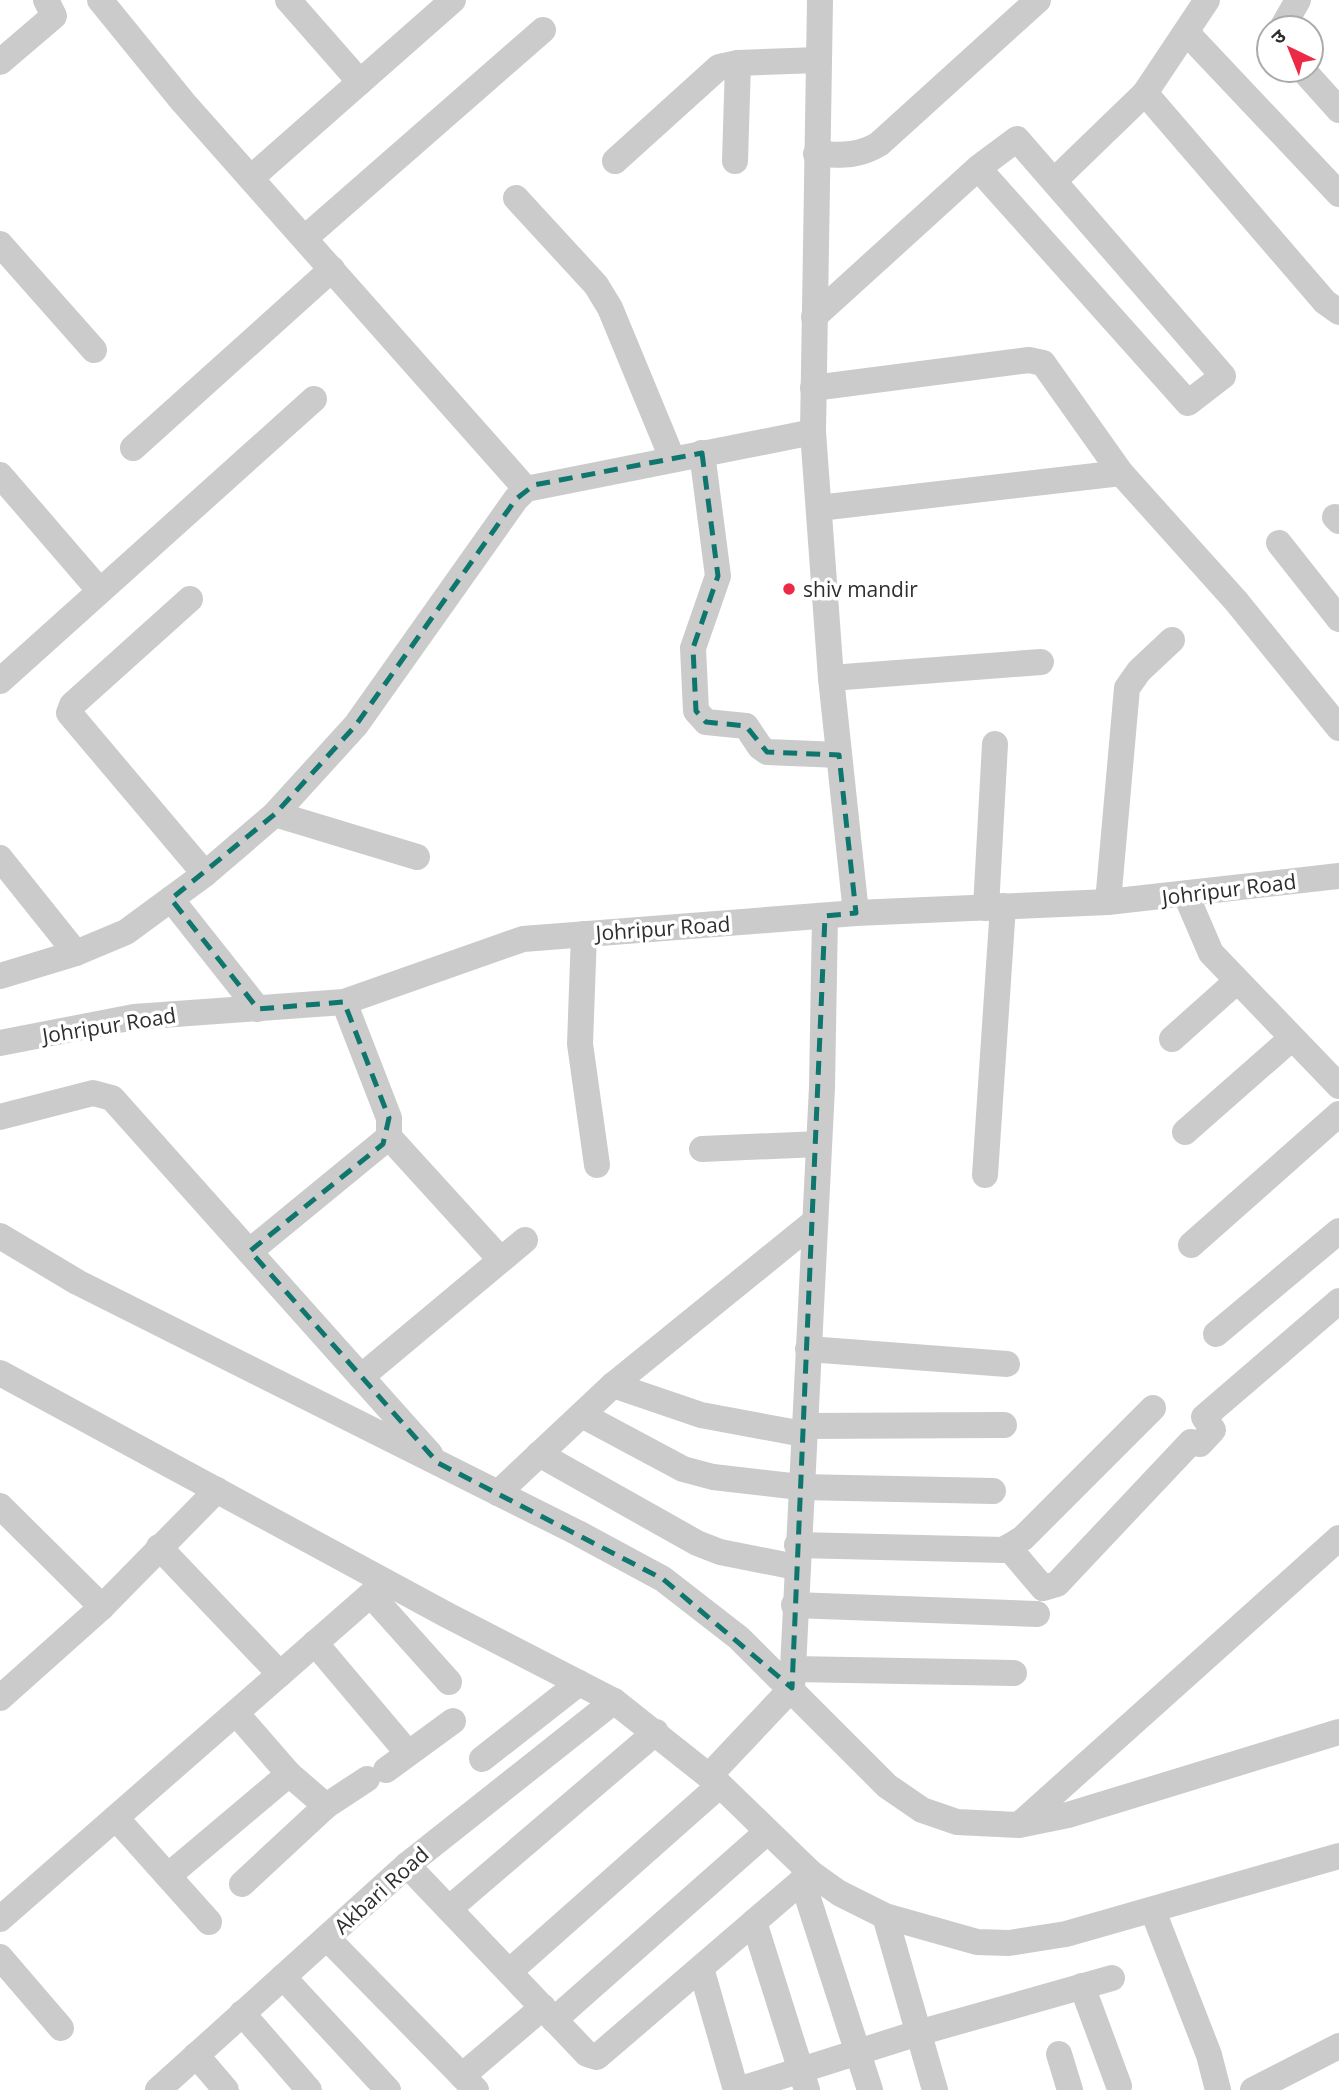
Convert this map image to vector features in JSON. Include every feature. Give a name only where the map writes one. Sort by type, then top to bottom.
[{"type":"street","points":[[0,62],[54,16],[46,0]]},
{"type":"street","points":[[100,0],[251,178],[526,489]]},
{"type":"street","points":[[288,0],[360,82]]},
{"type":"street","points":[[820,0],[813,432],[831,678],[856,913]]},
{"type":"street","points":[[816,154],[854,155],[865,153],[879,144],[1038,0]]},
{"type":"street","points":[[1054,181],[1145,93],[1208,0]]},
{"type":"street","points":[[251,178],[360,82],[439,4]]},
{"type":"street","points":[[305,238],[544,30]]},
{"type":"street","points":[[1186,32],[1339,194]]},
{"type":"street","points":[[615,161],[707,75],[719,67],[738,63],[818,60]]},
{"type":"street","points":[[735,161],[738,63]]},
{"type":"street","points":[[1316,84],[1339,110]]},
{"type":"street","points":[[1145,93],[1325,302],[1339,312]]},
{"type":"street","points":[[814,317],[978,168],[1017,139],[1223,376],[1188,403],[978,168]]},
{"type":"street","points":[[516,198],[596,285],[610,308],[672,458]]},
{"type":"street","points":[[0,244],[94,350]]},
{"type":"street","points":[[133,448],[332,269]]},
{"type":"street","points":[[813,388],[1036,360],[1047,367],[1121,473],[1236,601],[1339,727]]},
{"type":"street","points":[[0,681],[314,399]]},
{"type":"street","points":[[2,972],[76,953],[126,932],[205,874],[275,814],[356,725],[516,499],[526,489],[813,432]]},
{"type":"street","points":[[702,453],[718,576],[693,648],[696,710],[706,722],[746,726],[767,752],[839,755]]},
{"type":"street","points":[[819,508],[1121,473]]},
{"type":"street","points":[[0,475],[100,592]]},
{"type":"street","points":[[1279,543],[1339,619]]},
{"type":"street","points":[[190,599],[72,705],[69,713],[205,874]]},
{"type":"street","points":[[1108,902],[1127,688],[1139,671],[1172,640]]},
{"type":"street","points":[[831,678],[1041,662]]},
{"type":"street","points":[[985,1175],[994,907],[995,744]]},
{"type":"street","points":[[275,814],[417,857]]},
{"type":"street","points":[[0,858],[76,953]]},
{"type":"street","name":"Johripur Road","points":[[0,1043],[134,1017],[344,1002],[523,939],[856,913],[1108,902],[1339,876]]},
{"type":"street","points":[[1186,895],[1211,953],[1339,1086]]},
{"type":"street","points":[[171,899],[258,1009]]},
{"type":"street","points":[[509,1972],[715,1780],[728,1757],[771,1711],[792,1678],[819,1144],[825,916]]},
{"type":"street","points":[[584,934],[579,1044],[597,1166]]},
{"type":"street","points":[[1172,1039],[1237,981]]},
{"type":"street","points":[[344,1002],[389,1118],[389,1137],[501,1261]]},
{"type":"street","points":[[1185,1132],[1292,1038]]},
{"type":"street","points":[[0,1117],[93,1093],[112,1098],[438,1464]]},
{"type":"street","points":[[1191,1245],[1339,1114]]},
{"type":"street","points":[[250,1251],[389,1137]]},
{"type":"street","points":[[702,1149],[819,1144]]},
{"type":"street","points":[[498,1493],[613,1385],[814,1222]]},
{"type":"street","points":[[1216,1334],[1339,1231]]},
{"type":"street","points":[[0,1236],[77,1282],[498,1493],[663,1579],[792,1678],[887,1786],[922,1810],[957,1822],[1019,1825],[1068,1815],[1339,1732]]},
{"type":"street","points":[[361,1377],[525,1240]]},
{"type":"street","points":[[1008,1548],[1043,1588],[1057,1584],[1191,1442],[1200,1444],[1213,1430],[1204,1417],[1339,1301]]},
{"type":"street","points":[[808,1349],[1007,1364]]},
{"type":"street","points":[[0,1373],[217,1490],[378,1588],[614,1701],[715,1780],[767,1832],[806,1877],[885,1916],[977,1942],[1009,1943],[1066,1934],[1339,1856]]},
{"type":"street","points":[[613,1385],[701,1415],[803,1430],[1004,1425]]},
{"type":"street","points":[[539,1454],[697,1543],[720,1552],[797,1556],[992,1551],[1008,1548],[1023,1538],[1153,1408]]},
{"type":"street","points":[[582,1415],[683,1469],[713,1477],[800,1487],[993,1491]]},
{"type":"street","points":[[0,1698],[102,1607],[217,1490]]},
{"type":"street","points":[[0,1506],[102,1607]]},
{"type":"street","points":[[1019,1825],[1339,1538]]},
{"type":"street","points":[[159,1548],[280,1674]]},
{"type":"street","points":[[0,1919],[378,1588]]},
{"type":"street","points":[[378,1588],[449,1682]]},
{"type":"street","points":[[794,1605],[1037,1614]]},
{"type":"street","points":[[315,1643],[407,1752]]},
{"type":"street","points":[[792,1678],[1014,1673]]},
{"type":"street","points":[[482,1759],[579,1683]]},
{"type":"street","name":"Akbari Road","points":[[158,2090],[407,1865],[614,1701]]},
{"type":"street","points":[[236,1713],[289,1774],[326,1806]]},
{"type":"street","points":[[242,1884],[326,1806],[453,1721]]},
{"type":"street","points":[[450,1908],[656,1732]]},
{"type":"street","points":[[168,1875],[289,1774]]},
{"type":"street","points":[[116,1818],[209,1923]]},
{"type":"street","points":[[327,1938],[469,2083],[548,2013],[767,1832]]},
{"type":"street","points":[[407,1865],[587,2054],[597,2057],[806,1877]]},
{"type":"street","points":[[806,1877],[870,2090]]},
{"type":"street","points":[[1153,1911],[1209,2055],[1218,2090]]},
{"type":"street","points":[[885,1916],[935,2090]]},
{"type":"street","points":[[754,1922],[804,2081]]},
{"type":"street","points":[[0,1957],[61,2028]]},
{"type":"street","points":[[701,1968],[737,2090],[804,2081],[857,2054],[918,2033],[1112,1978]]},
{"type":"street","points":[[284,1977],[388,2090]]},
{"type":"street","points":[[1082,1986],[1119,2086]]},
{"type":"street","points":[[242,2013],[309,2090]]},
{"type":"street","points":[[1253,2090],[1339,2046]]},
{"type":"street","points":[[196,2054],[226,2090]]},
{"type":"street","points":[[1059,2054],[1070,2090]]},
{"type":"highlighted area","points":[[702,453],[718,576],[693,648],[696,711],[706,722],[746,726],[767,752],[839,755],[856,913],[825,916],[792,1688],[663,1579],[438,1463],[250,1251],[383,1144],[389,1118],[344,1002],[258,1009],[171,899],[275,814],[356,725],[516,499],[534,485]]},
{"type":"place","name":"shiv mandir","points":[[789,589]]}]
